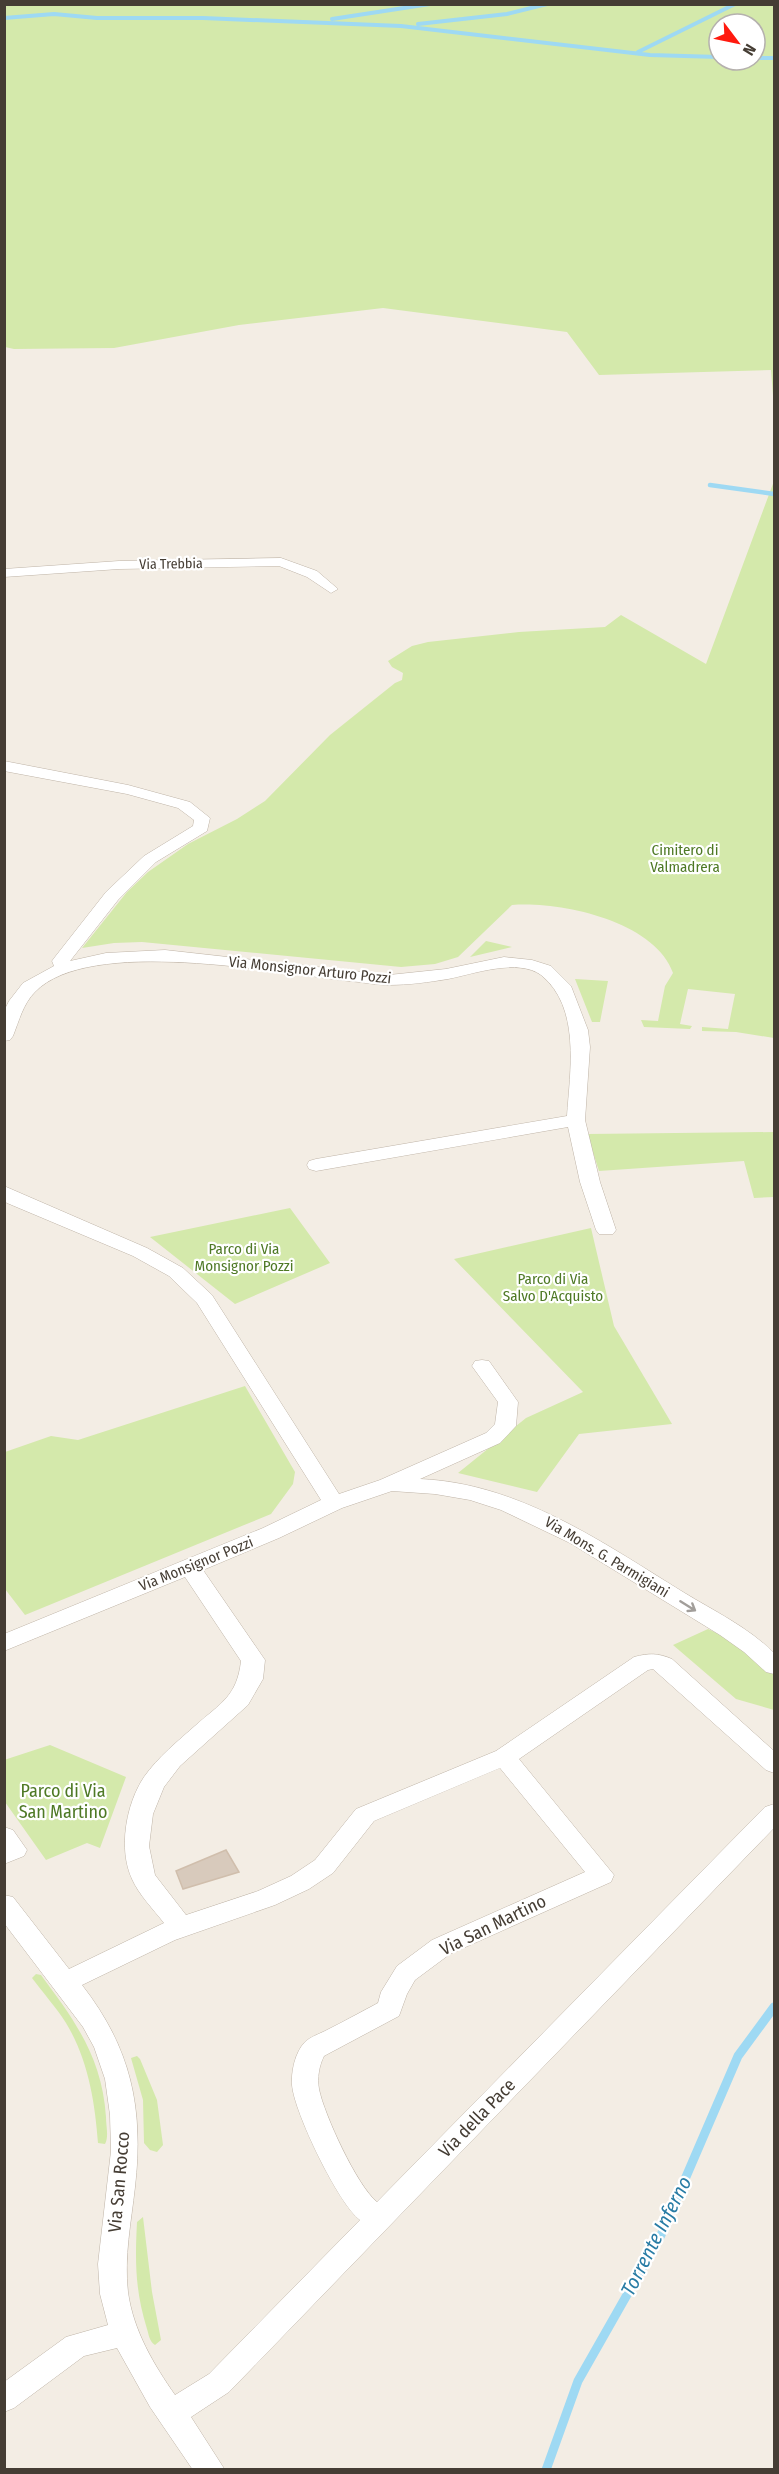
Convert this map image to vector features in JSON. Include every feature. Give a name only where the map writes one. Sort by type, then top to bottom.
[{"type":"street","name":"Via Trebbia","points":[[4,573],[119,565],[281,562],[312,574],[331,589]]},
{"type":"street","points":[[4,766],[151,796],[184,805],[202,818],[201,828],[150,859],[112,896],[61,961],[63,968]]},
{"type":"street","name":"Via Monsignor Arturo Pozzi","points":[[5,1034],[18,1000],[43,978],[80,963],[131,955],[165,955],[389,980],[446,974],[504,962],[532,965],[545,969],[562,986],[579,1030],[581,1047],[576,1120]]},
{"type":"street","points":[[316,1165],[576,1120],[591,1182],[606,1230]]},
{"type":"street","points":[[4,1192],[140,1252],[176,1272],[206,1299],[334,1503]]},
{"type":"street","points":[[388,1485],[494,1438],[506,1422],[508,1402],[482,1366]]},
{"type":"street","points":[[449,1487],[441,1472],[451,1457]]},
{"type":"street","name":"Via Monsignor Pozzi","points":[[4,1643],[271,1533],[334,1503],[388,1485]]},
{"type":"street","name":"Via Mons. G. Parmigiani","points":[[388,1485],[449,1487],[487,1496],[549,1520],[726,1629],[756,1649],[774,1666]]},
{"type":"street","points":[[181,1927],[143,1877],[137,1846],[141,1814],[153,1783],[172,1760],[240,1698],[251,1679],[253,1660],[189,1566]]},
{"type":"street","points":[[65,1982],[181,1927],[279,1894],[332,1860],[356,1822],[365,1815],[504,1757],[642,1663],[655,1661],[664,1665],[774,1764]]},
{"type":"street","name":"Via San Martino","points":[[379,2217],[361,2204],[311,2107],[305,2085],[310,2057],[315,2049],[390,2009],[394,1992],[406,1973],[441,1947],[602,1875],[504,1757]]},
{"type":"street","name":"Via della Pace","points":[[171,2414],[219,2383],[774,1813]]},
{"type":"street","points":[[4,1836],[15,1850],[4,1855]]},
{"type":"street","name":"Via San Rocco","points":[[4,1904],[65,1982],[100,2032],[113,2060],[121,2089],[125,2121],[124,2166],[112,2264],[114,2289],[124,2333],[135,2358],[210,2469]]},
{"type":"street","points":[[4,2398],[76,2346],[124,2333]]},
{"type":"green space","points":[[5,4],[774,5],[774,409],[771,370],[599,375],[567,332],[383,308],[239,325],[114,348],[14,349],[5,347]]},
{"type":"green space","name":"Cimitero di Valmadrera","points":[[774,481],[774,1038],[736,1032],[702,1031],[702,1027],[728,1029],[735,994],[688,989],[680,1024],[692,1026],[690,1029],[644,1027],[641,1020],[658,1021],[665,986],[673,973],[663,955],[647,940],[627,928],[604,918],[555,907],[512,905],[458,957],[435,964],[401,967],[142,942],[82,948],[127,892],[148,872],[188,844],[237,819],[265,801],[330,735],[395,683],[402,680],[403,673],[392,667],[388,661],[412,646],[428,642],[519,632],[605,627],[621,615],[706,664]]},
{"type":"green space","points":[[486,941],[512,947],[470,957]]},
{"type":"green space","points":[[575,979],[608,981],[600,1022],[592,1022]]},
{"type":"green space","points":[[774,1132],[774,1197],[754,1198],[744,1161],[599,1171],[587,1134]]},
{"type":"green space","name":"Parco di Via Monsignor Pozzi","points":[[290,1208],[330,1263],[235,1304],[150,1237]]},
{"type":"green space","name":"Parco di Via Salvo D'Acquisto","points":[[591,1228],[614,1326],[672,1424],[579,1434],[537,1492],[458,1473],[526,1418],[583,1392],[454,1259]]},
{"type":"green space","points":[[245,1386],[295,1472],[293,1484],[271,1514],[25,1615],[5,1589],[5,1452],[51,1436],[78,1440]]},
{"type":"green space","points":[[708,1629],[764,1655],[773,1664],[774,1710],[736,1699],[673,1645]]},
{"type":"green space","name":"Parco di Via San Martino","points":[[50,1745],[126,1777],[100,1848],[87,1843],[46,1860],[5,1802],[4,1760]]},
{"type":"green space","points":[[36,1974],[41,1975],[65,2008],[93,2058],[103,2096],[107,2131],[105,2144],[98,2143],[89,2081],[80,2051],[66,2023],[32,1978]]},
{"type":"green space","points":[[137,2056],[157,2100],[163,2145],[157,2152],[150,2150],[144,2143],[143,2100],[131,2058]]},
{"type":"green space","points":[[143,2217],[152,2292],[161,2340],[155,2345],[150,2338],[143,2315],[137,2276],[137,2222]]},
{"type":"building","points":[[226,1850],[239,1872],[183,1889],[176,1871]]},
{"type":"waterway","points":[[332,19],[430,4]]},
{"type":"waterway","points":[[418,24],[507,14],[547,4]]},
{"type":"waterway","points":[[638,52],[735,4]]},
{"type":"waterway","points":[[4,18],[54,14],[97,18],[203,18],[401,26],[650,55],[707,57]]},
{"type":"waterway","points":[[767,58],[774,58]]},
{"type":"waterway","points":[[710,485],[774,494]]},
{"type":"waterway","name":"Torrente Inferno","points":[[546,2470],[578,2381],[661,2235],[738,2056],[774,2007]]}]
